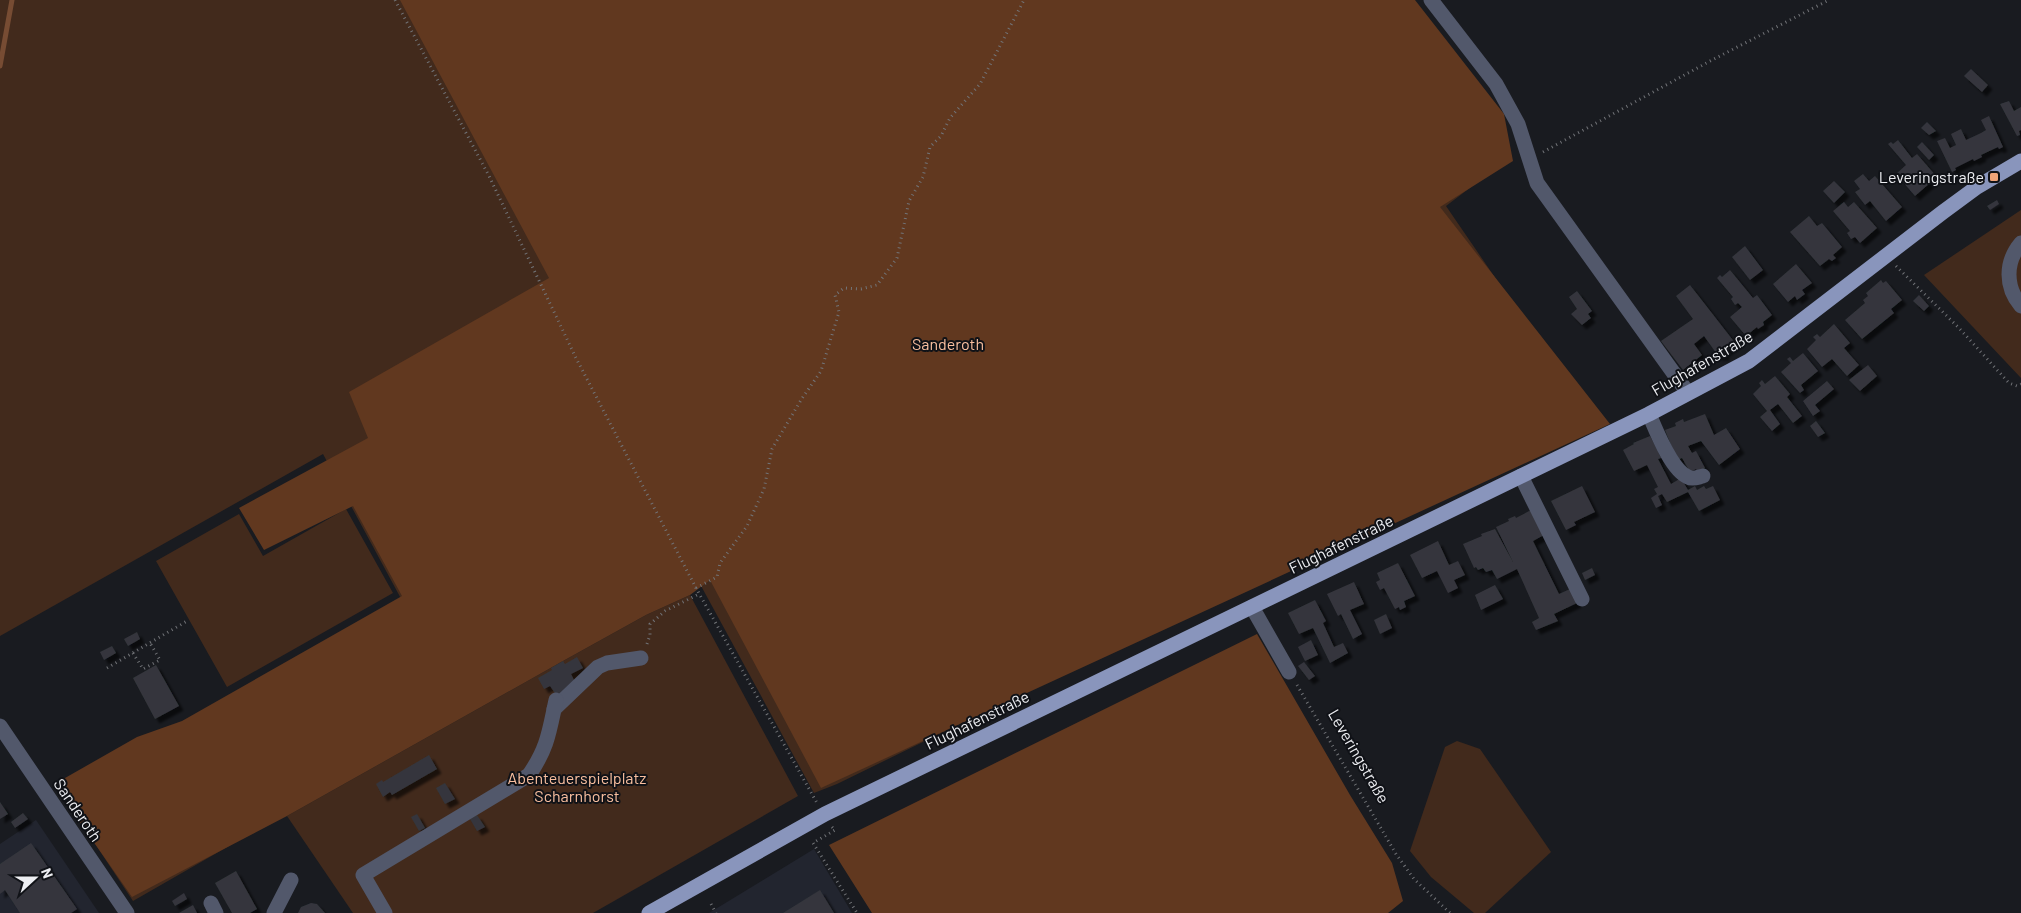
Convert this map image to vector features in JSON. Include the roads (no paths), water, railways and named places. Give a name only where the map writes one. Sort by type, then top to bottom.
[{"type":"main road","name":"Flughafenstraße","points":[[649,913],[824,814],[1649,414],[1749,361],[1977,187],[2021,161]]},
{"type":"street","points":[[1431,0],[1496,84],[1518,124],[1537,183],[1688,394]]},
{"type":"street","points":[[2021,243],[2015,250],[2011,260],[2009,278],[2014,297],[2021,306]]},
{"type":"street","points":[[1649,414],[1664,446],[1681,472],[1687,477],[1703,476]]},
{"type":"street","points":[[1521,476],[1582,599]]},
{"type":"street","points":[[1252,607],[1289,672]]},
{"type":"street","points":[[385,913],[363,875],[529,775],[542,756],[548,740],[555,705],[598,667],[607,663],[641,658]]},
{"type":"street","name":"Sanderoth","points":[[0,726],[127,913]]},
{"type":"street","points":[[274,913],[291,880]]},
{"type":"waterway","points":[[0,66],[12,0]]},
{"type":"place","name":"Leveringstraße","points":[[1994,177]]},
{"type":"park label","name":"Abenteuerspielplatz Scharnhorst","points":[[577,787]]}]
